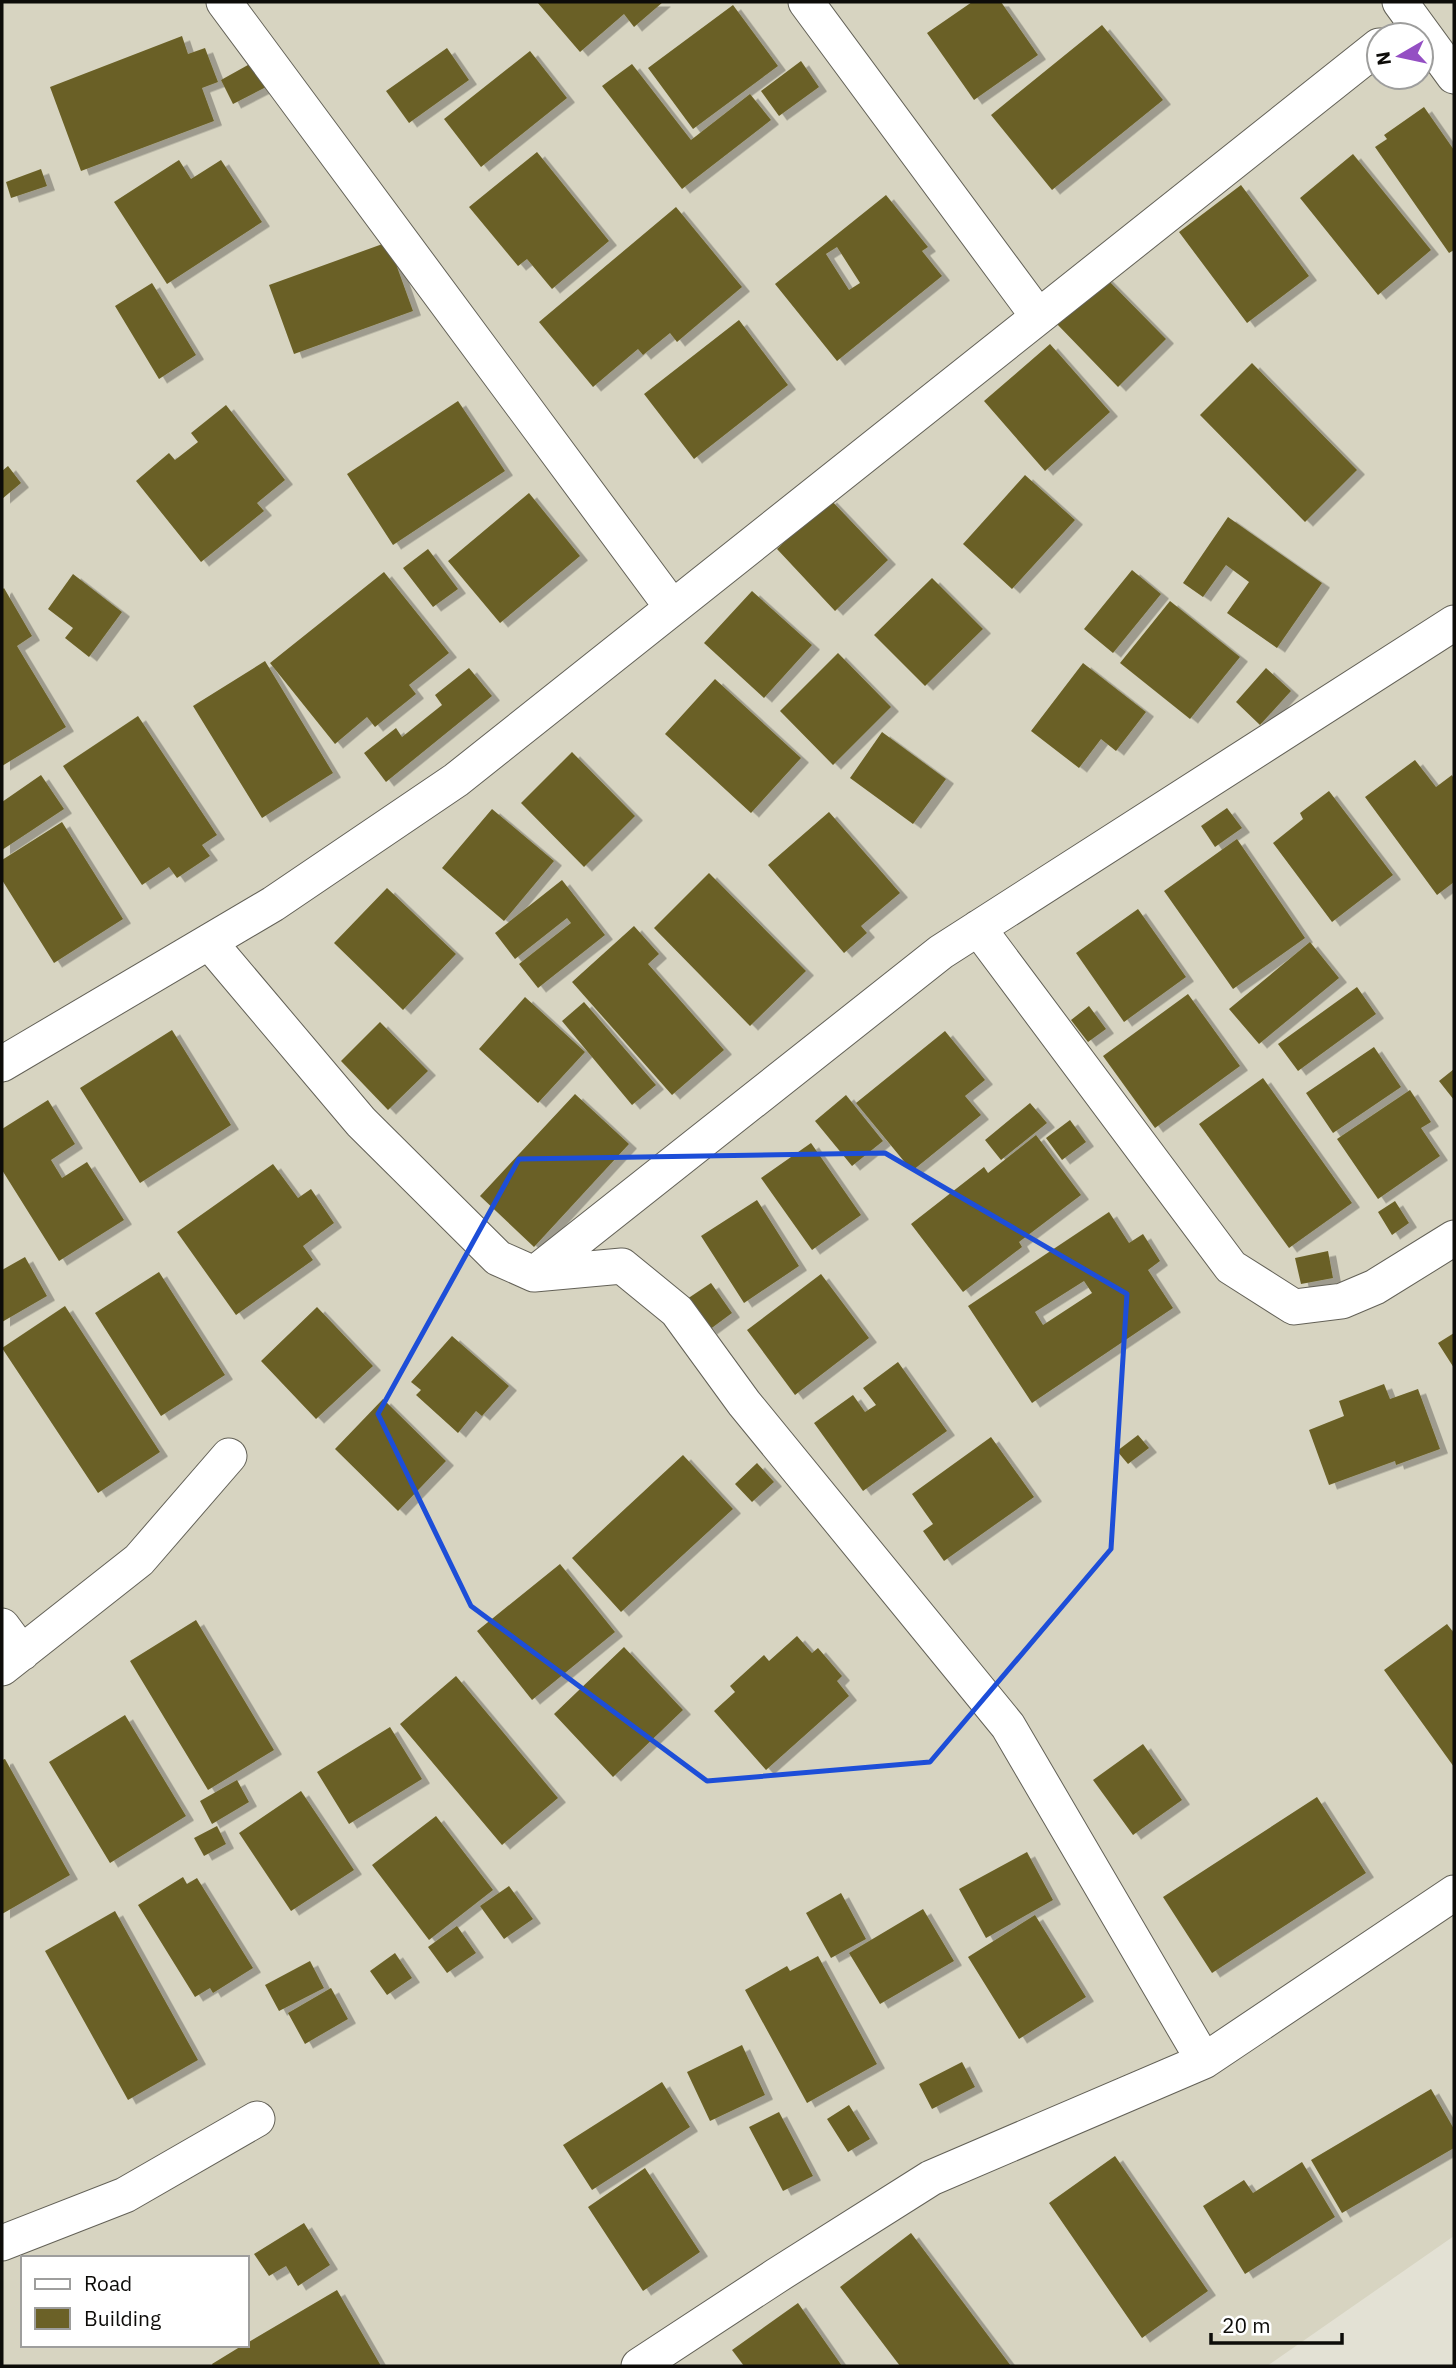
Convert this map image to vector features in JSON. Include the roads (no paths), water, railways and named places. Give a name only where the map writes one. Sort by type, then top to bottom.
[{"type":"street","points":[[224,2],[672,607]]},
{"type":"street","points":[[806,2],[1038,316]]},
{"type":"street","points":[[1402,19],[1454,76]]},
{"type":"street","points":[[2,1064],[273,904],[456,780],[1365,57]]},
{"type":"street","points":[[534,1274],[941,952],[1454,623]]},
{"type":"street","points":[[978,928],[1231,1268],[1294,1307],[1342,1301],[1375,1287],[1454,1238]]},
{"type":"street","points":[[209,942],[361,1122],[498,1258],[534,1274],[622,1266],[677,1311],[744,1403],[1008,1726],[1204,2061]]},
{"type":"street","points":[[8,1649],[139,1560],[229,1456]]},
{"type":"street","points":[[639,2366],[931,2178],[1204,2061],[1454,1894]]},
{"type":"street","points":[[2,2243],[125,2195],[257,2119]]}]
